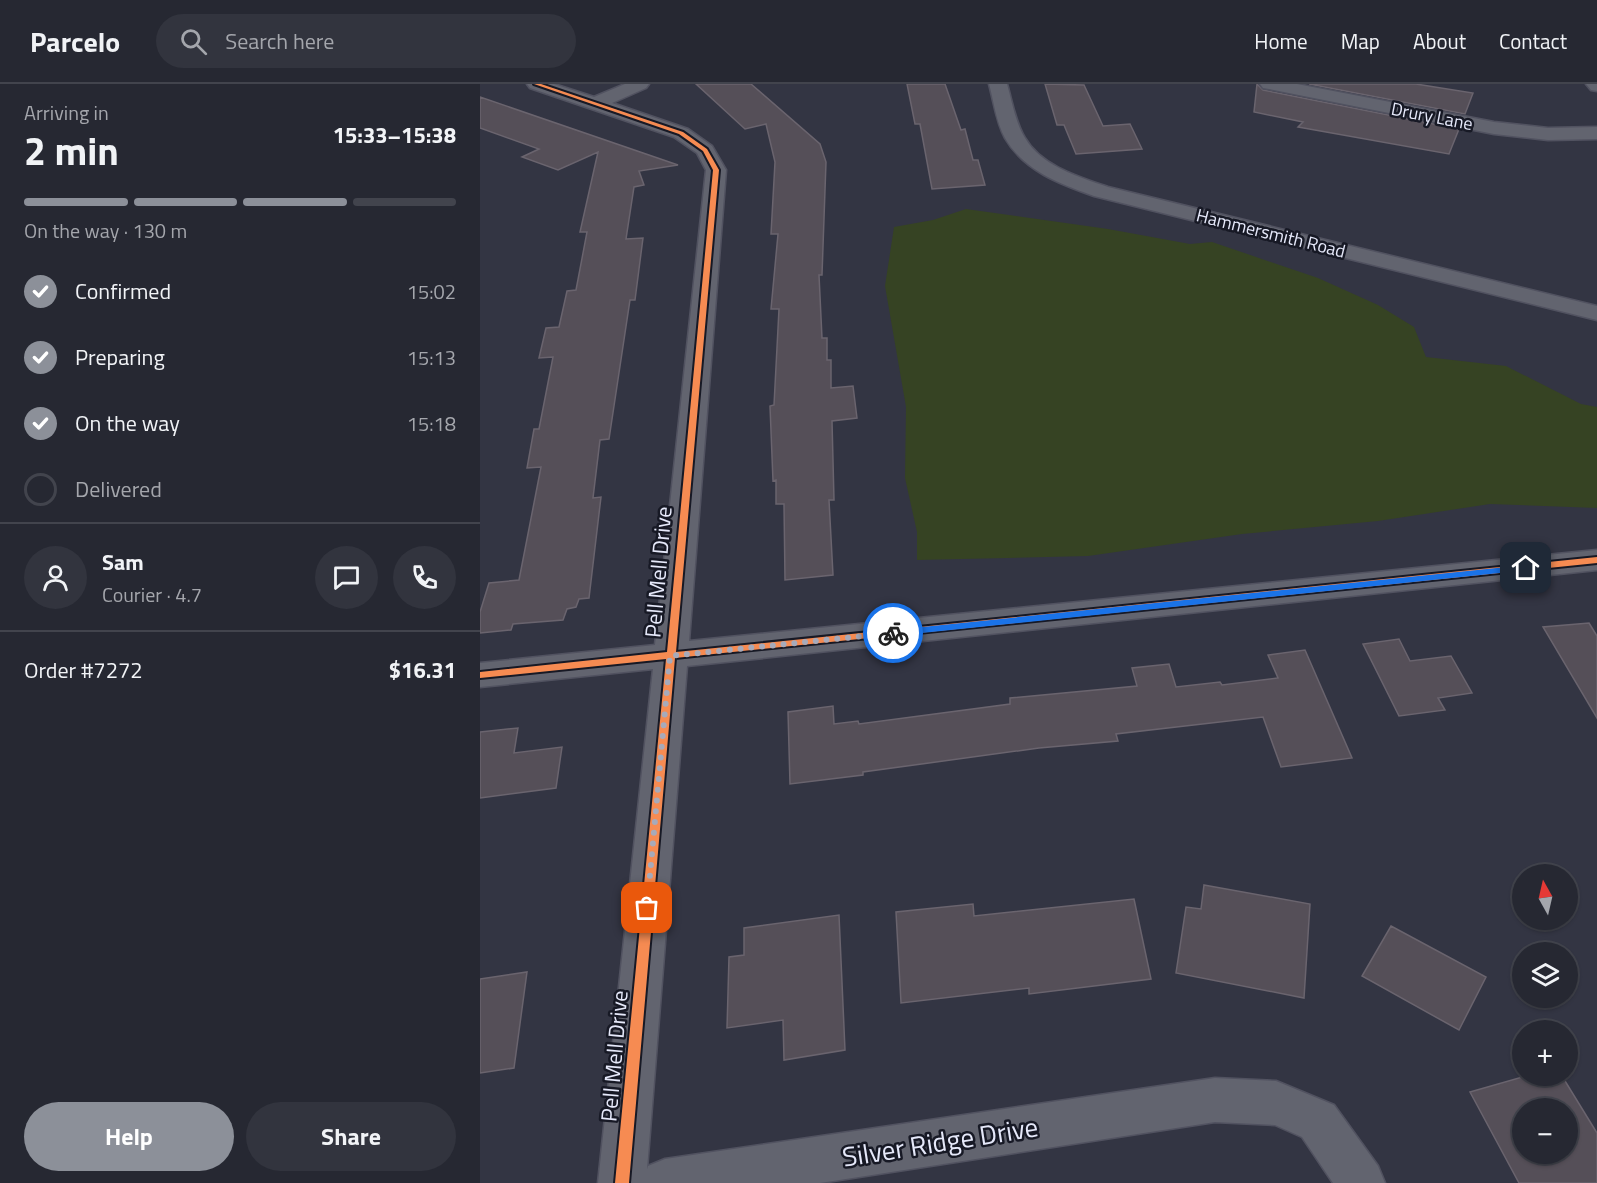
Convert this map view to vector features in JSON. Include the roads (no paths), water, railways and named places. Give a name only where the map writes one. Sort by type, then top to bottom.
[{"type":"street","name":"Pell Mell Drive","points":[[536,84],[597,103],[681,134],[705,150],[716,170],[622,1183]]},
{"type":"street","points":[[597,103],[640,84]]},
{"type":"street","name":"Hammersmith Road","points":[[998,84],[1015,138],[1032,159],[1066,180],[1101,192],[1597,313]]},
{"type":"street","name":"Drury Lane","points":[[1269,84],[1494,128],[1548,134],[1597,133]]},
{"type":"street","points":[[480,675],[1597,561]]},
{"type":"street","name":"Silver Ridge Drive","points":[[665,1183],[1215,1100],[1276,1103],[1318,1121],[1361,1183]]}]
